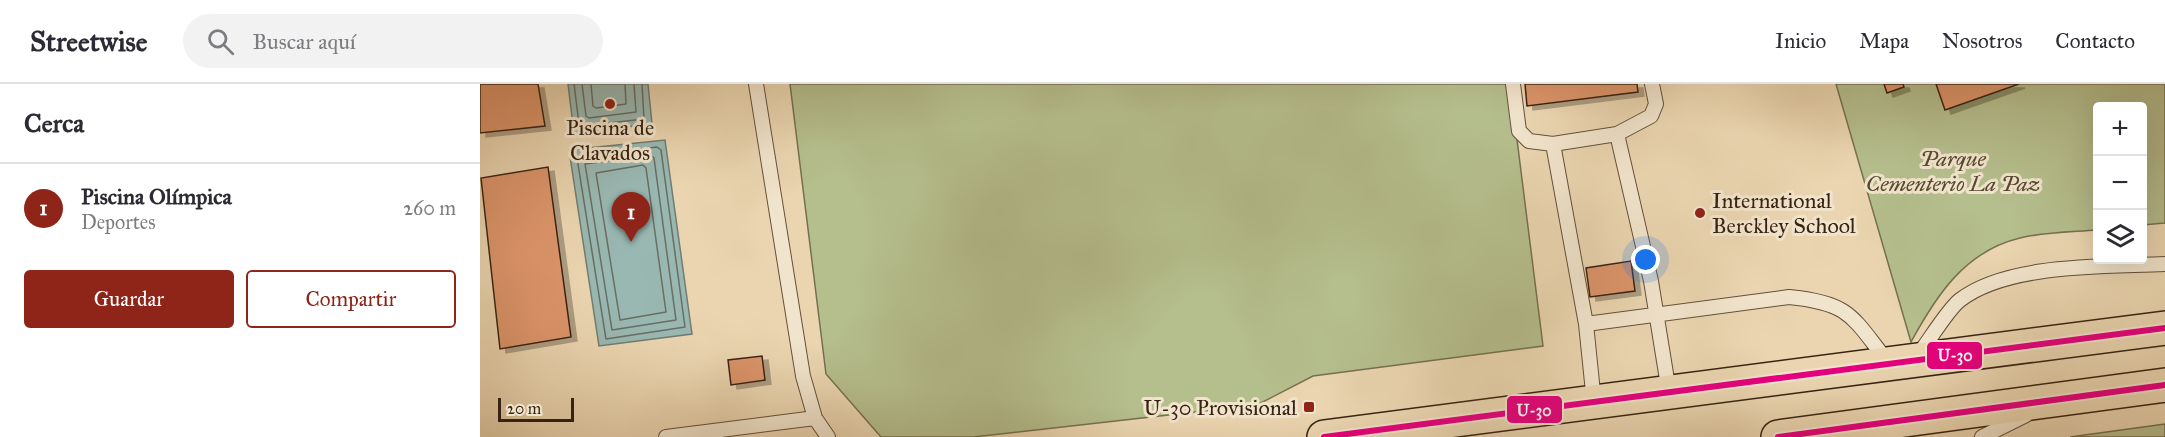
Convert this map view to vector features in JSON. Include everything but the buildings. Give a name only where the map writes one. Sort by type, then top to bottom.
[{"type":"highway","points":[[1324,437],[2165,328]]},
{"type":"highway","points":[[1778,437],[2165,385]]},
{"type":"lane","points":[[756,84],[803,376],[815,418],[828,437]]},
{"type":"lane","points":[[1513,84],[1519,131],[1529,141],[1553,144],[1617,134],[1651,116],[1656,104],[1652,84]]},
{"type":"lane","points":[[1617,134],[1651,281],[1669,392]]},
{"type":"lane","points":[[1553,144],[1586,324],[1594,402]]},
{"type":"lane","points":[[1586,324],[1789,297],[1823,300],[1855,317],[1901,362],[1959,300],[2014,276],[2047,270],[2165,264]]},
{"type":"lane","points":[[1982,437],[2055,400]]},
{"type":"lane","points":[[666,437],[815,418]]},
{"type":"green space","points":[[790,84],[1510,84],[1543,346],[1313,376],[1257,405],[973,437],[881,437],[826,374]]},
{"type":"green space","name":"Parque Cementerio La Paz","points":[[1836,84],[2165,84],[2165,223],[2147,225],[2147,102],[2093,102],[2093,230],[2029,236],[2001,244],[1983,253],[1968,264],[1942,292],[1911,342]]},
{"type":"green space","points":[[2165,424],[2165,437],[2070,437]]},
{"type":"water","name":"Piscina de Clavados","points":[[568,84],[648,84],[652,124],[574,133]]},
{"type":"water","points":[[665,140],[692,334],[599,346],[569,150]]},
{"type":"transit line","name":"U-30","points":[[1324,437],[2165,328]]},
{"type":"transit line","name":"U-30","points":[[1778,437],[2165,385]]},
{"type":"place","name":"Piscina de Clavados","points":[[610,104]]},
{"type":"place","name":"International Berckley School","points":[[1700,213]]},
{"type":"place","name":"Piscina Olímpica","points":[[631,242]]},
{"type":"place","name":"U-30 Provisional","points":[[1309,407]]}]
